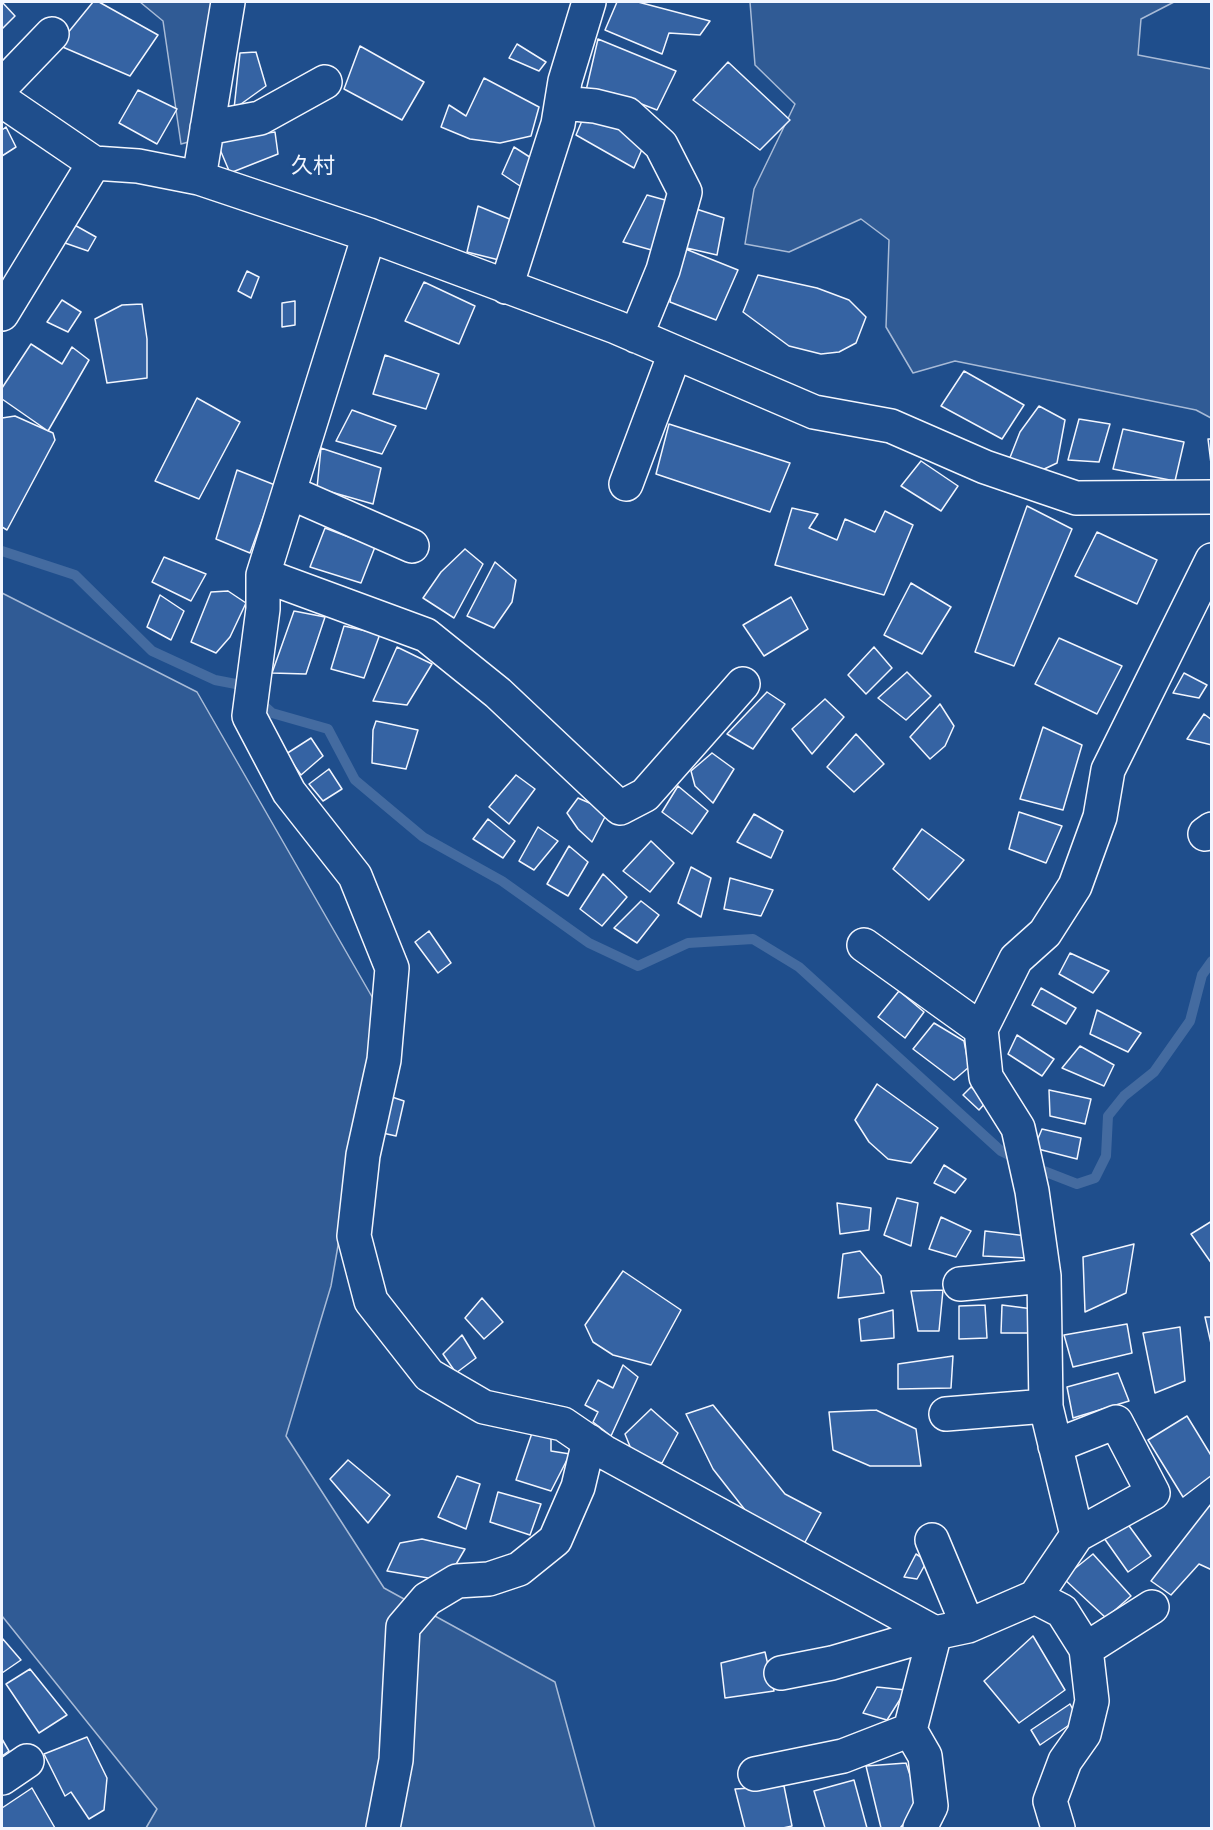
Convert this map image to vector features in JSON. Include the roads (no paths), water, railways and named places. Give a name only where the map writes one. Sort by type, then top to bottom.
[{"type":"street","points":[[199,178],[228,2]]},
{"type":"street","points":[[506,286],[558,124],[565,81],[589,2]]},
{"type":"street","points":[[52,34],[3,98],[94,163],[138,166],[199,178],[369,235],[636,336],[814,412],[891,426],[985,467],[1076,498],[1212,497]]},
{"type":"street","points":[[207,128],[260,118],[325,82]]},
{"type":"street","points":[[562,104],[595,106],[627,114],[661,145],[685,192],[663,270],[636,336]]},
{"type":"street","points":[[2,314],[94,163]]},
{"type":"street","points":[[369,235],[263,575],[263,609],[249,716],[289,792],[355,876],[392,968],[384,1060],[363,1155],[354,1236],[371,1301],[429,1375],[484,1407],[563,1424],[604,1452],[935,1633]]},
{"type":"street","points":[[626,484],[675,352]]},
{"type":"street","points":[[289,492],[412,546]]},
{"type":"street","points":[[1077,1535],[1046,1406],[1044,1276],[1032,1191],[1018,1128],[986,1077],[981,1029],[1016,959],[1045,933],[1075,886],[1100,817],[1108,770],[1212,560]]},
{"type":"street","points":[[263,575],[426,635],[498,693],[620,808],[645,795],[743,684]]},
{"type":"street","points":[[864,945],[981,1029]]},
{"type":"street","points":[[960,1284],[1044,1276]]},
{"type":"street","points":[[946,1414],[1046,1406]]},
{"type":"street","points":[[781,1673],[832,1663],[935,1633],[968,1626],[1035,1597],[1077,1535],[1153,1493],[1116,1422],[1055,1446]]},
{"type":"street","points":[[383,1828],[396,1761],[403,1627],[427,1599],[457,1581],[489,1579],[519,1569],[555,1540],[578,1487],[589,1442]]},
{"type":"street","points":[[932,1540],[968,1626]]},
{"type":"street","points":[[1035,1597],[1062,1611],[1086,1649],[1092,1701],[1084,1734],[1065,1761],[1050,1801],[1058,1828]]},
{"type":"street","points":[[1086,1649],[1152,1606]]},
{"type":"street","points":[[920,1828],[931,1806],[925,1756],[910,1730],[935,1633]]},
{"type":"street","points":[[754,1774],[843,1756],[910,1730]]},
{"type":"waterway","points":[[2,551],[75,575],[152,651],[215,680],[241,685],[272,713],[328,729],[355,780],[423,837],[502,881],[589,943],[638,966],[688,943],[753,939],[799,967],[1001,1151],[1077,1184],[1095,1178],[1106,1156],[1108,1116],[1124,1096],[1154,1072],[1190,1021],[1202,975],[1212,961]]},
{"type":"district","name":"久村","points":[[313,167]]}]
